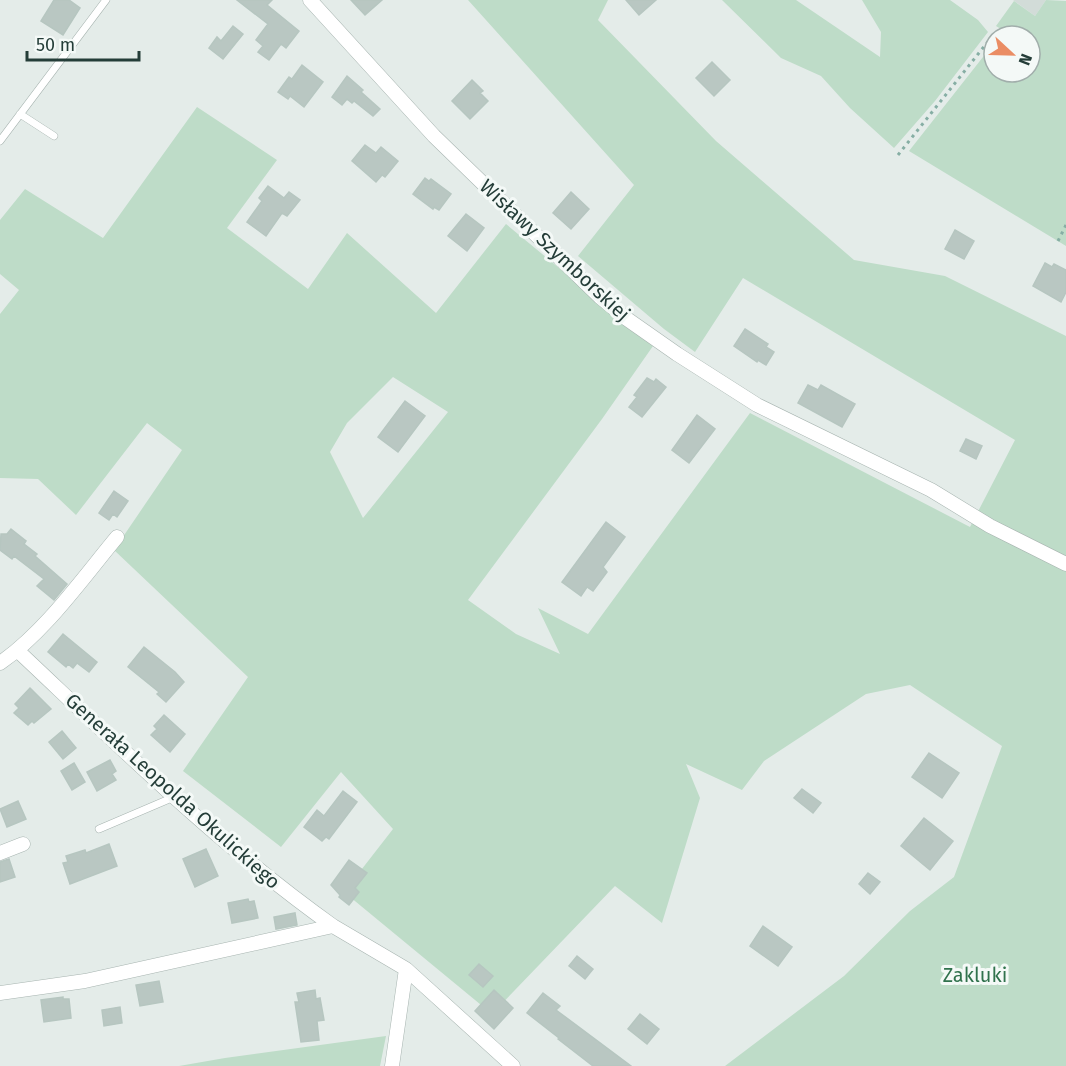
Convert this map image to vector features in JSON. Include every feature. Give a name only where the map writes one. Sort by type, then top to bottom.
[{"type":"street","name":"Wisławy Szymborskiej","points":[[310,0],[434,136],[600,297],[627,319],[757,405],[930,490],[990,526],[1066,564]]},
{"type":"street","points":[[0,663],[18,651],[117,537]]},
{"type":"street","name":"Generała Leopolda Okulickiego","points":[[18,651],[174,797],[297,901],[333,926],[406,969],[513,1066]]},
{"type":"street","points":[[0,853],[23,844]]},
{"type":"street","points":[[0,993],[85,981],[333,926]]},
{"type":"street","points":[[392,1066],[406,969]]},
{"type":"lane","points":[[0,141],[106,0]]},
{"type":"lane","points":[[20,114],[54,136]]},
{"type":"lane","points":[[99,829],[174,797]]},
{"type":"path","points":[[898,155],[982,49]]},
{"type":"path","points":[[1058,241],[1066,225]]},
{"type":"shaded area","points":[[1013,0],[1046,0],[1035,16]]},
{"type":"green space","name":"Zakluki","points":[[468,0],[608,0],[598,20],[716,141],[854,260],[945,276],[1066,336],[1066,1066],[725,1066],[844,976],[910,911],[954,877],[1002,746],[910,685],[866,694],[764,761],[742,790],[686,764],[700,798],[662,923],[615,886],[492,1014],[344,892],[393,829],[341,772],[281,847],[183,771],[248,677],[114,550],[182,450],[147,423],[76,515],[38,479],[0,478],[0,314],[19,290],[0,274],[0,220],[25,189],[103,238],[197,107],[277,160],[227,228],[308,289],[347,233],[436,313],[506,224],[653,346],[468,600],[516,634],[560,654],[538,608],[588,634],[750,413],[970,527],[1015,440],[743,278],[695,352],[664,329],[578,256],[634,185]],"holes":[[[393,377],[448,412],[363,518],[330,452],[347,423]]]},
{"type":"green space","points":[[722,0],[796,0],[880,57],[881,32],[862,0],[950,0],[982,25],[982,40],[935,101],[894,148],[850,108],[821,76],[781,58]]},
{"type":"green space","points":[[1046,0],[1066,1],[1066,246],[909,151],[982,58],[982,84],[1042,84],[1042,24],[997,24],[1014,1],[1035,16]]},
{"type":"green space","points":[[386,1036],[380,1066],[179,1066],[225,1058]]},
{"type":"building","points":[[54,0],[69,0],[80,8],[63,35],[41,21]]},
{"type":"building","points":[[237,0],[272,0],[267,5],[299,31],[286,48],[281,44],[269,60],[258,52],[263,46],[256,40],[268,24]]},
{"type":"building","points":[[351,0],[382,0],[365,15]]},
{"type":"building","points":[[626,0],[656,0],[639,15]]},
{"type":"building","points":[[233,26],[243,34],[223,59],[209,48],[217,37],[221,41]]},
{"type":"building","points":[[712,62],[730,80],[714,96],[696,78]]},
{"type":"building","points":[[302,65],[323,82],[304,107],[290,96],[288,99],[278,92],[289,77],[292,79]]},
{"type":"building","points":[[347,76],[380,109],[373,116],[354,101],[352,103],[347,99],[342,105],[332,97]]},
{"type":"building","points":[[472,80],[483,91],[480,93],[488,101],[470,119],[452,101]]},
{"type":"building","points":[[365,145],[376,153],[381,147],[398,161],[385,177],[382,175],[376,182],[352,161]]},
{"type":"building","points":[[425,178],[429,181],[431,179],[451,194],[439,210],[434,207],[433,209],[413,194]]},
{"type":"building","points":[[268,186],[284,198],[289,192],[300,200],[287,216],[282,213],[266,236],[247,222],[262,201],[259,198]]},
{"type":"building","points":[[571,192],[589,209],[571,229],[553,213]]},
{"type":"building","points":[[466,214],[484,228],[467,251],[448,236]]},
{"type":"building","points":[[955,230],[974,241],[964,259],[945,249]]},
{"type":"building","points":[[1045,263],[1052,267],[1054,264],[1066,270],[1066,292],[1061,302],[1033,286]]},
{"type":"building","points":[[745,329],[768,344],[766,347],[774,352],[766,365],[758,360],[757,362],[734,346]]},
{"type":"building","points":[[647,378],[654,382],[656,379],[666,387],[642,417],[629,407],[637,397],[634,395]]},
{"type":"building","points":[[808,385],[818,390],[821,385],[855,404],[842,427],[798,403]]},
{"type":"building","points":[[405,401],[425,416],[398,452],[378,437]]},
{"type":"building","points":[[697,415],[715,429],[689,463],[672,450]]},
{"type":"building","points":[[966,439],[982,446],[976,459],[960,451]]},
{"type":"building","points":[[114,491],[128,501],[117,517],[113,514],[109,520],[99,513]]},
{"type":"building","points":[[606,522],[625,537],[603,567],[607,572],[593,591],[587,587],[581,596],[562,582]]},
{"type":"building","points":[[11,529],[26,541],[24,544],[37,554],[35,556],[67,584],[54,600],[37,586],[44,579],[14,556],[12,559],[0,550],[1,534],[7,534]]},
{"type":"building","points":[[63,634],[97,662],[89,672],[77,663],[73,668],[68,664],[66,667],[48,652]]},
{"type":"building","points":[[144,647],[184,682],[166,702],[157,694],[159,692],[128,667]]},
{"type":"building","points":[[30,688],[51,709],[28,725],[14,713],[19,708],[15,704]]},
{"type":"building","points":[[164,715],[185,734],[170,752],[151,735],[157,729],[154,726]]},
{"type":"building","points":[[62,731],[76,748],[63,759],[49,742]]},
{"type":"building","points":[[929,753],[959,773],[942,798],[912,777]]},
{"type":"building","points":[[110,760],[116,771],[112,774],[116,780],[97,791],[87,772]]},
{"type":"building","points":[[74,763],[85,782],[72,790],[61,771]]},
{"type":"building","points":[[802,789],[821,803],[813,813],[794,798]]},
{"type":"building","points":[[343,791],[357,802],[329,839],[326,837],[322,841],[304,827],[317,810],[324,816]]},
{"type":"building","points":[[18,801],[26,819],[7,827],[0,809]]},
{"type":"building","points":[[924,818],[953,841],[930,870],[901,846]]},
{"type":"building","points":[[109,844],[117,866],[70,884],[63,863],[68,862],[66,856],[85,850],[86,853]]},
{"type":"building","points":[[206,849],[218,876],[195,887],[183,859]]},
{"type":"building","points":[[9,859],[15,877],[0,882],[0,862]]},
{"type":"building","points":[[349,860],[367,873],[355,888],[359,892],[349,905],[339,897],[340,895],[331,885]]},
{"type":"building","points":[[868,873],[880,882],[870,894],[859,884]]},
{"type":"building","points":[[248,899],[249,902],[254,901],[258,918],[232,923],[228,903]]},
{"type":"building","points":[[295,913],[297,925],[276,929],[274,917]]},
{"type":"building","points":[[763,926],[792,947],[778,966],[750,946]]},
{"type":"building","points":[[577,956],[593,969],[585,979],[569,966]]},
{"type":"building","points":[[479,964],[493,976],[483,987],[469,975]]},
{"type":"building","points":[[159,981],[163,1002],[140,1006],[136,985]]},
{"type":"building","points":[[315,990],[316,999],[320,998],[324,1020],[317,1021],[319,1040],[301,1042],[295,1002],[299,1002],[297,993]]},
{"type":"building","points":[[494,990],[513,1008],[494,1029],[475,1011]]},
{"type":"building","points":[[543,993],[560,1006],[556,1010],[631,1066],[593,1066],[558,1039],[527,1013]]},
{"type":"building","points":[[63,997],[63,999],[69,999],[71,1018],[44,1022],[41,1000]]},
{"type":"building","points":[[120,1007],[122,1023],[104,1026],[102,1010]]},
{"type":"building","points":[[640,1014],[659,1029],[647,1044],[628,1029]]}]
